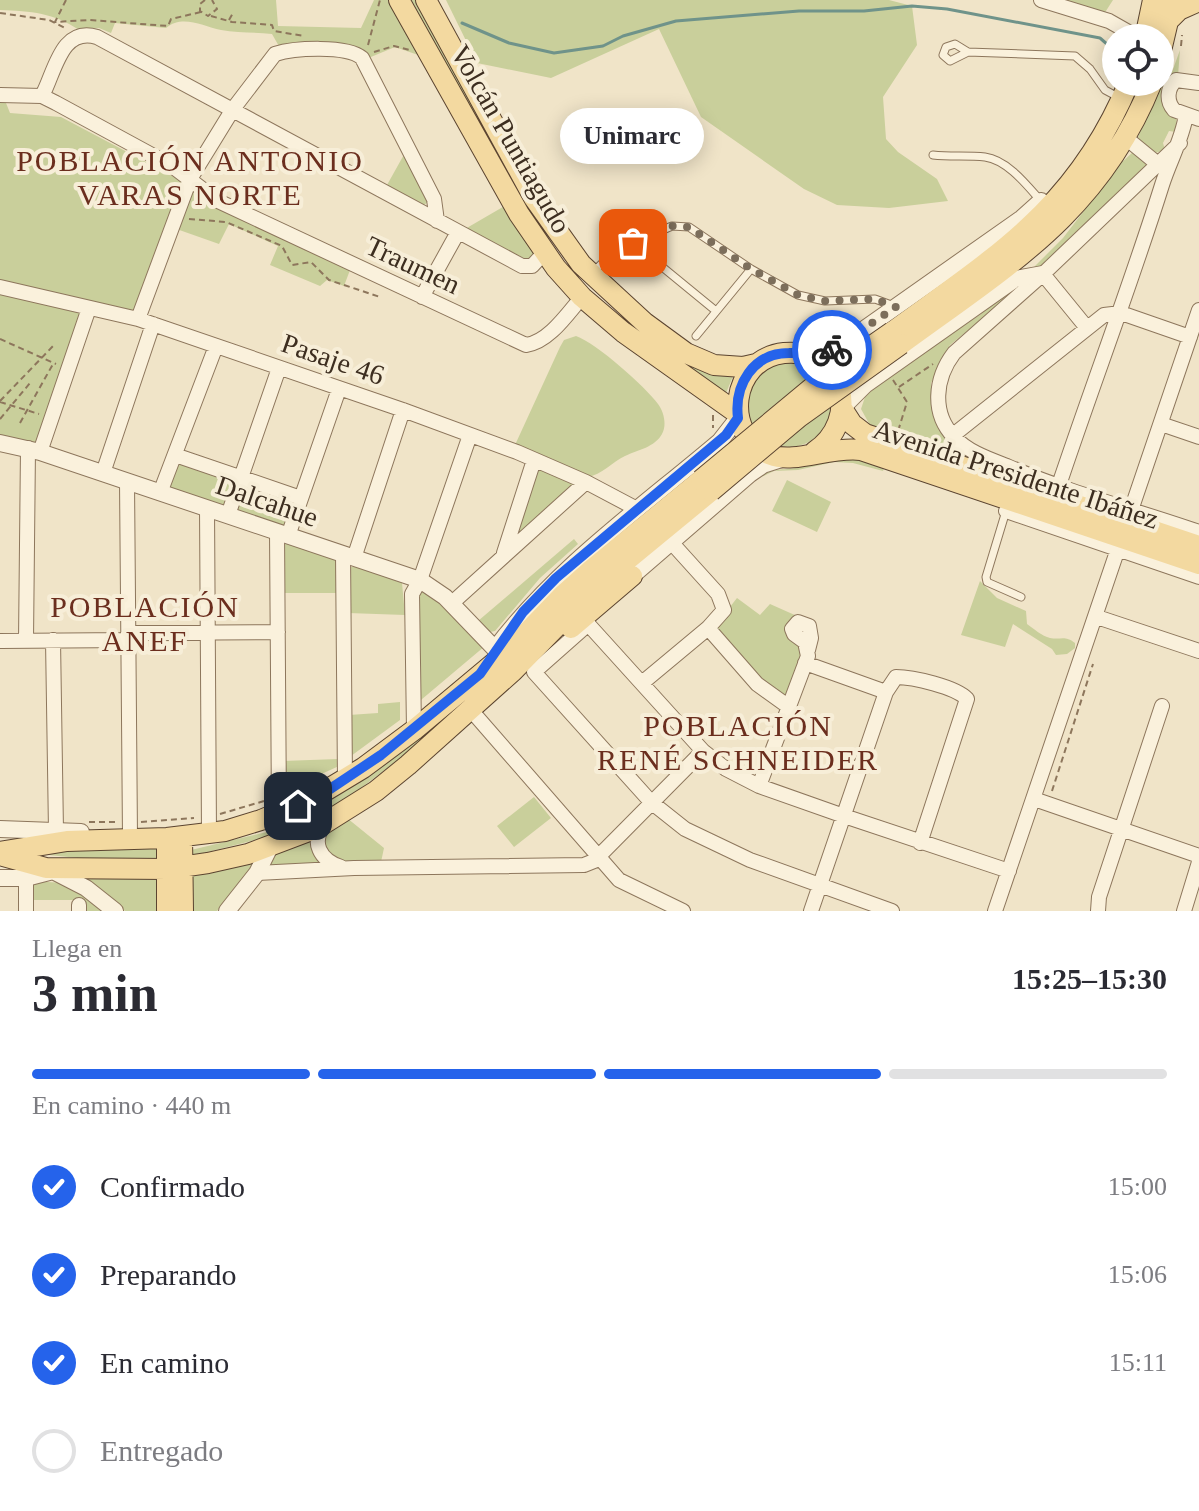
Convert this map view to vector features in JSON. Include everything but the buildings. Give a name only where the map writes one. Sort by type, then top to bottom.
[{"type":"main road","name":"Volcán Puntiagudo","points":[[399,0],[544,253],[582,297],[662,362],[728,404],[738,416]]},
{"type":"main road","name":"Volcán Puntiagudo","points":[[426,0],[545,215],[591,274],[664,338],[700,361],[728,367],[756,364]]},
{"type":"main road","points":[[1146,24],[1153,0]]},
{"type":"main road","points":[[1175,17],[1179,10],[1199,1]]},
{"type":"main road","points":[[0,854],[130,830],[174,837],[208,825],[243,826],[279,805],[345,780],[414,730],[527,635],[572,586],[799,417],[1028,230],[1073,182],[1100,142],[1123,96]]},
{"type":"main road","points":[[1015,279],[1068,227],[1085,204],[1126,138],[1146,96]]},
{"type":"main road","points":[[1041,201],[1100,142]]},
{"type":"main road","points":[[897,338],[1030,248],[1093,187]]},
{"type":"main road","points":[[544,253],[547,243],[545,215]]},
{"type":"main road","points":[[582,297],[595,292],[610,293]]},
{"type":"main road","points":[[785,458],[760,450],[750,441],[738,416],[740,386],[756,364],[777,354],[787,352],[809,356]]},
{"type":"main road","name":"Avenida Presidente Ibáñez","points":[[809,356],[833,375],[842,394],[843,409],[834,435],[814,452]]},
{"type":"main road","name":"Avenida Presidente Ibáñez","points":[[843,409],[858,430],[979,472],[1126,530],[1199,564]]},
{"type":"main road","name":"Avenida Presidente Ibáñez","points":[[785,458],[814,452],[861,450],[957,483],[1126,530],[1199,546]]},
{"type":"main road","points":[[979,472],[1058,488]]},
{"type":"main road","points":[[957,483],[975,499],[1006,511]]},
{"type":"main road","points":[[0,854],[54,869],[175,868],[221,861],[270,847],[325,824],[399,773],[513,671],[598,584],[706,486]]},
{"type":"main road","points":[[513,671],[550,646],[632,576]]},
{"type":"main road","points":[[480,674],[495,649]]},
{"type":"main road","points":[[174,837],[175,868],[183,911]]},
{"type":"main road","points":[[167,911],[175,868]]},
{"type":"street","points":[[1041,0],[1115,24]]},
{"type":"street","points":[[42,96],[65,47],[79,35],[97,37],[525,268],[537,263],[544,253]]},
{"type":"street","points":[[138,319],[190,179],[269,58],[282,52],[349,51],[362,58],[434,199],[437,221]]},
{"type":"street","points":[[1058,488],[1121,313],[1163,183],[1192,117],[1171,107],[1168,97],[1172,83],[1193,81]]},
{"type":"street","name":"Traumen","points":[[0,95],[42,96],[172,166],[218,201],[526,345],[537,343],[549,333],[582,297]]},
{"type":"street","points":[[1126,138],[1159,165]]},
{"type":"street","points":[[1180,143],[1043,274],[954,353],[945,367],[938,405],[952,436],[1104,315],[1121,313],[1190,337]]},
{"type":"street","points":[[809,356],[832,350],[1022,218],[1041,201]]},
{"type":"street","points":[[422,297],[458,232]]},
{"type":"street","points":[[843,409],[848,399],[886,369],[1015,279],[1043,274]]},
{"type":"street","points":[[1043,274],[1087,328]]},
{"type":"street","name":"Pasaje 46","points":[[0,287],[138,319],[403,410],[534,460],[586,482],[637,509]]},
{"type":"street","points":[[26,641],[34,450],[51,418],[60,367],[89,308]]},
{"type":"street","points":[[998,909],[1199,310]]},
{"type":"street","points":[[103,473],[153,324]]},
{"type":"street","points":[[160,493],[216,346]]},
{"type":"street","points":[[228,515],[279,368]]},
{"type":"street","points":[[279,805],[278,632],[283,534],[301,498],[339,389]]},
{"type":"street","points":[[345,780],[348,556],[403,410]]},
{"type":"street","points":[[495,649],[523,612],[556,578],[720,441],[738,416]]},
{"type":"street","points":[[1161,424],[1199,437]]},
{"type":"street","points":[[414,730],[411,600],[470,435]]},
{"type":"street","name":"Avenida Presidente Ibáñez","points":[[952,436],[975,453],[1058,488],[1199,577]]},
{"type":"street","name":"Dalcahue","points":[[0,443],[34,450],[420,580],[452,603],[495,649]]},
{"type":"street","points":[[175,455],[301,498]]},
{"type":"street","name":"Avenida Presidente Ibáñez","points":[[651,802],[534,671],[588,624],[632,576],[750,474],[763,465],[785,458]]},
{"type":"street","points":[[504,553],[534,460]]},
{"type":"street","points":[[0,829],[130,830],[127,481]]},
{"type":"street","points":[[452,603],[586,482]]},
{"type":"street","points":[[207,508],[208,825]]},
{"type":"street","name":"Avenida Presidente Ibáñez","points":[[1006,511],[1126,530],[1199,532]]},
{"type":"street","points":[[642,683],[723,613],[722,599],[671,542]]},
{"type":"street","points":[[1097,617],[1199,651]]},
{"type":"street","points":[[588,624],[703,751],[726,769],[759,786],[1009,871]]},
{"type":"street","points":[[708,628],[757,684],[789,707]]},
{"type":"street","points":[[0,641],[278,632]]},
{"type":"street","points":[[53,640],[56,831]]},
{"type":"street","points":[[759,786],[806,656],[886,692]]},
{"type":"street","points":[[811,911],[886,692],[896,677],[907,677],[961,694],[967,699],[920,843]]},
{"type":"street","points":[[1098,911],[1099,897],[1162,706]]},
{"type":"street","points":[[470,709],[619,880],[660,906],[683,911]]},
{"type":"street","points":[[257,873],[345,868],[577,866],[589,863],[703,751]]},
{"type":"street","points":[[1034,799],[1199,859],[1184,911]]},
{"type":"street","points":[[651,802],[704,840],[892,911]]},
{"type":"street","points":[[325,824],[317,836],[318,847],[330,863],[345,868]]},
{"type":"street","points":[[227,911],[257,873],[270,847]]},
{"type":"street","points":[[0,878],[26,878],[54,869],[86,888],[115,911]]},
{"type":"street","points":[[26,878],[26,911]]},
{"type":"lane","points":[[968,52],[1075,56],[1102,86]]},
{"type":"lane","points":[[933,155],[996,160],[1041,201]]},
{"type":"lane","points":[[716,311],[631,244],[672,226],[689,227],[774,283],[811,299],[875,299],[896,307]]},
{"type":"lane","points":[[591,274],[616,250]]},
{"type":"lane","points":[[696,336],[751,269]]},
{"type":"lane","points":[[1006,511],[986,577],[987,582],[1021,597]]},
{"type":"path","points":[[55,22],[66,0]]},
{"type":"path","points":[[205,0],[200,6],[205,16],[272,25],[274,31],[297,33],[309,41]]},
{"type":"path","points":[[211,16],[217,7],[212,0]]},
{"type":"path","points":[[380,0],[369,37],[370,53],[394,46],[416,53]]},
{"type":"path","points":[[0,13],[55,22],[89,20],[168,26],[171,19],[201,12]]},
{"type":"path","points":[[228,21],[233,13]]},
{"type":"path","points":[[1175,17],[1181,46]]},
{"type":"path","points":[[55,22],[79,35]]},
{"type":"path","points":[[173,220],[211,219],[226,222],[282,246],[292,265],[311,262],[329,280],[380,297]]},
{"type":"path","points":[[0,339],[60,367],[20,423]]},
{"type":"path","points":[[51,418],[0,401],[55,344]]},
{"type":"path","points":[[898,388],[933,364],[945,367]]},
{"type":"path","points":[[886,369],[907,402],[894,443]]},
{"type":"path","points":[[0,419],[30,383]]},
{"type":"path","points":[[1051,795],[1093,664]]},
{"type":"path","points":[[130,830],[208,825],[279,805]]},
{"type":"green space","points":[[0,0],[276,0],[278,26],[361,28],[374,0],[394,0],[424,57],[395,47],[366,59],[280,48],[272,34],[227,31],[186,21],[166,28],[115,23],[111,33],[99,28],[79,30],[42,14],[0,10]]},
{"type":"green space","points":[[406,0],[417,0],[543,237]]},
{"type":"green space","points":[[446,0],[889,0],[912,6],[917,45],[883,97],[886,139],[898,152],[937,179],[948,201],[889,208],[837,205],[804,189],[701,117],[659,29],[551,78],[477,63]]},
{"type":"green space","points":[[1054,0],[1113,0],[1104,14]]},
{"type":"green space","points":[[1180,50],[1178,76],[1174,77]]},
{"type":"green space","points":[[1174,77],[1176,132],[1169,131],[1163,143],[1165,150],[1155,153],[1139,144],[1138,137],[1156,96],[1174,96]]},
{"type":"green space","points":[[0,103],[6,103],[10,113],[61,117],[350,270],[344,286],[327,280],[320,286],[270,265],[278,246],[229,224],[219,244],[168,226],[137,310],[132,312],[0,281]]},
{"type":"green space","points":[[406,151],[428,202],[424,205],[387,185]]},
{"type":"green space","points":[[1133,152],[1147,167],[1083,226],[1048,266],[1033,268],[1063,238],[1120,164]]},
{"type":"green space","points":[[508,204],[536,256],[526,261],[465,229]]},
{"type":"green space","points":[[1019,281],[1028,282],[950,345],[931,383],[933,415],[944,437],[953,449],[989,466],[871,427],[861,409],[867,391],[981,314]]},
{"type":"green space","points":[[0,292],[85,311],[38,448],[0,439]]},
{"type":"green space","points":[[595,296],[639,330],[734,374],[726,393],[678,367]]},
{"type":"green space","points":[[576,336],[607,356],[643,387],[660,407],[665,423],[662,434],[655,442],[587,477],[515,445],[560,347],[564,340]]},
{"type":"green space","points":[[789,363],[805,366],[819,375],[828,389],[831,405],[828,421],[819,435],[805,444],[789,447],[773,444],[759,435],[750,421],[747,405],[750,389],[759,375],[773,366]]},
{"type":"green space","points":[[851,456],[885,465],[883,471],[853,463],[834,462],[798,470],[775,471]]},
{"type":"green space","points":[[176,457],[298,499],[286,532],[164,491]]},
{"type":"green space","points":[[537,467],[575,484],[514,541]]},
{"type":"green space","points":[[787,480],[831,502],[817,532],[772,511]]},
{"type":"green space","points":[[574,539],[578,544],[540,578],[495,631],[490,632],[478,621]]},
{"type":"green space","points":[[289,543],[338,561],[337,593],[283,593],[282,545]]},
{"type":"green space","points":[[351,567],[402,583],[405,615],[348,613]]},
{"type":"green space","points":[[980,581],[997,598],[1026,611],[1027,624],[1035,630],[1050,638],[1068,639],[1075,643],[1075,648],[1067,654],[1056,655],[1052,649],[1013,624],[1005,647],[961,635]]},
{"type":"green space","points":[[421,590],[429,591],[485,646],[415,705],[416,595]]},
{"type":"green space","points":[[737,598],[760,615],[770,604],[797,616],[803,648],[786,699],[759,681],[715,626]]},
{"type":"green space","points":[[531,644],[402,757],[345,800],[300,824],[263,838],[192,856],[191,850],[271,831],[317,810],[414,742]]},
{"type":"green space","points":[[400,702],[400,720],[351,756],[349,715],[378,713],[378,704]]},
{"type":"green space","points":[[338,759],[339,766],[282,792],[283,761]]},
{"type":"green space","points":[[534,797],[551,818],[514,847],[497,826]]},
{"type":"green space","points":[[347,818],[384,848],[381,862],[337,863],[327,856],[320,836]]},
{"type":"green space","points":[[310,837],[324,865],[268,867],[275,853]]},
{"type":"green space","points":[[162,846],[158,858],[88,859],[29,853]]},
{"type":"green space","points":[[251,860],[255,863],[217,911],[193,911],[190,874]]},
{"type":"green space","points":[[158,875],[157,911],[125,911],[108,895],[83,879],[86,876]]},
{"type":"green space","points":[[30,881],[65,883],[106,911],[85,911],[79,900],[31,900]]},
{"type":"waterway","points":[[462,23],[509,43],[554,53],[603,46],[623,36],[676,21],[912,6],[947,9],[1102,40]]},
{"type":"way so far","points":[[633,243],[672,226],[689,227],[751,269],[798,295],[825,301],[875,299],[896,307],[832,350]]},
{"type":"place","name":"Unimarc","points":[[633,243]]},
{"type":"district","name":"POBLACIÓN ANTONIO VARAS NORTE","points":[[190,177]]},
{"type":"district","name":"POBLACIÓN ANEF","points":[[145,623]]},
{"type":"district","name":"POBLACIÓN RENÉ SCHNEIDER","points":[[738,742]]},
{"type":"route","points":[[298,806],[381,755],[480,674],[523,612],[556,578],[726,435],[738,418],[737,395],[740,386],[756,364],[787,352],[809,356],[832,350]]}]
